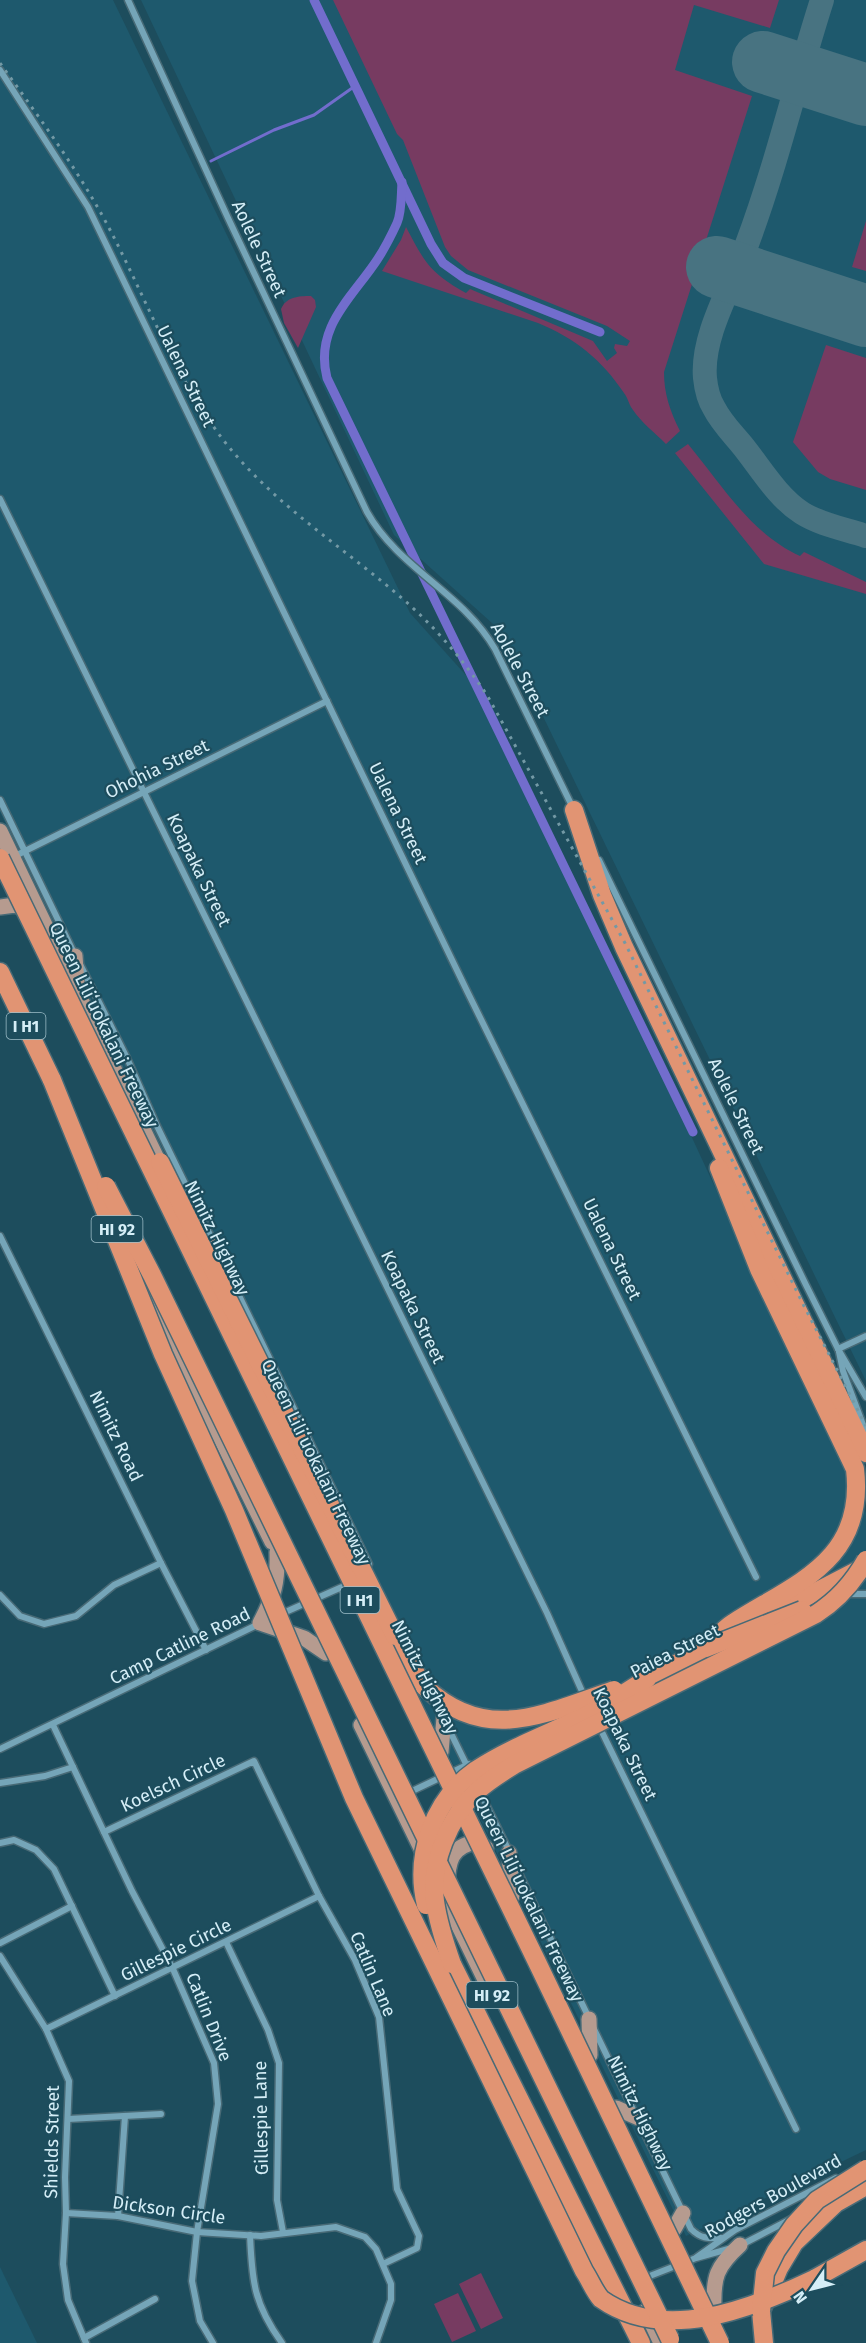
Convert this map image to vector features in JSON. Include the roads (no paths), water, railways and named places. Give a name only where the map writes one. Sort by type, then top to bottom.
[{"type":"highway","points":[[574,810],[602,895],[703,1114],[855,1469],[861,1494],[854,1532],[839,1557],[831,1565],[731,1624],[706,1648]]},
{"type":"highway","points":[[7,856],[415,1675],[436,1697],[449,1706],[477,1718],[500,1720],[527,1719],[647,1679]]},
{"type":"highway","name":"Queen Liliʻuokalani Freeway","points":[[7,856],[720,2343]]},
{"type":"highway","name":"I H1","points":[[0,972],[52,1080],[152,1275],[672,2343]]},
{"type":"highway","points":[[52,1080],[163,1354],[234,1510],[354,1798],[584,2271],[600,2299],[620,2317],[645,2329],[677,2334],[694,2332],[725,2322],[814,2279],[866,2250]]},
{"type":"highway","points":[[778,1289],[866,1453]]},
{"type":"highway","points":[[452,1964],[436,1907],[435,1876],[447,1833],[458,1814],[475,1793],[514,1765],[828,1607],[846,1591],[866,1560]]},
{"type":"highway","points":[[821,1592],[866,1566]]},
{"type":"highway","points":[[642,2343],[429,1916],[422,1878],[427,1840],[433,1821],[443,1805],[475,1771],[522,1745],[582,1717],[706,1648],[866,1570]]},
{"type":"highway","points":[[706,1648],[866,1587]]},
{"type":"highway","points":[[764,2343],[761,2311],[765,2273],[776,2251],[794,2225],[817,2200],[866,2169]]},
{"type":"highway","points":[[761,2311],[778,2268],[794,2243],[836,2203],[866,2184]]},
{"type":"highway","points":[[836,2203],[866,2193]]},
{"type":"highway","points":[[814,2279],[866,2259]]},
{"type":"main road","name":"Nimitz Highway","points":[[0,831],[7,856],[47,928],[268,1388],[348,1566],[452,1772],[674,2229],[692,2260],[728,2343]]},
{"type":"main road","points":[[0,907],[15,905],[27,908],[38,916],[47,928]]},
{"type":"main road","points":[[75,956],[77,991]]},
{"type":"main road","name":"HI 92","points":[[0,990],[303,1604],[662,2343]]},
{"type":"main road","points":[[211,1271],[214,1243]]},
{"type":"main road","points":[[268,1388],[290,1403]]},
{"type":"main road","points":[[348,1566],[355,1534]]},
{"type":"main road","points":[[277,1552],[278,1576],[274,1596],[260,1623],[303,1638],[326,1653]]},
{"type":"main road","points":[[441,1752],[444,1719]]},
{"type":"main road","points":[[446,1899],[450,1861],[463,1844],[476,1842],[482,1844],[494,1858]]},
{"type":"main road","points":[[509,1853],[512,1896]]},
{"type":"main road","points":[[589,2019],[590,2055]]},
{"type":"main road","points":[[616,2108],[639,2118]]},
{"type":"main road","points":[[674,2229],[683,2213]]},
{"type":"main road","points":[[714,2309],[714,2286],[718,2269],[740,2245]]},
{"type":"street","name":"Aolele Street","points":[[128,0],[367,512],[386,540],[402,558],[472,616],[491,641],[838,1349],[866,1397]]},
{"type":"street","name":"Ualena Street","points":[[0,70],[88,207],[468,993],[756,1577]]},
{"type":"street","name":"Koapaka Street","points":[[0,499],[547,1614],[591,1710],[796,2129]]},
{"type":"street","name":"Ohohia Street","points":[[7,856],[144,792],[327,701]]},
{"type":"street","points":[[0,800],[7,856],[75,956],[127,1058],[290,1403],[355,1534]]},
{"type":"street","name":"Nimitz Road","points":[[0,1236],[160,1563],[206,1650]]},
{"type":"street","points":[[838,1349],[866,1336]]},
{"type":"street","name":"Aolele Street","points":[[838,1349],[843,1371],[866,1433]]},
{"type":"street","name":"Camp Catline Road","points":[[0,1749],[260,1623],[375,1575],[355,1534]]},
{"type":"street","points":[[0,1595],[20,1616],[44,1624],[76,1616],[114,1585],[160,1563]]},
{"type":"street","points":[[821,1592],[866,1593]]},
{"type":"street","name":"Paiea Street","points":[[396,1798],[591,1710],[821,1592]]},
{"type":"street","points":[[392,1612],[691,2229],[698,2236],[711,2239],[721,2238]]},
{"type":"street","name":"Catlin Drive","points":[[53,1725],[132,1891],[173,1969],[214,2063],[218,2104],[196,2232],[192,2281],[200,2322],[213,2343]]},
{"type":"street","name":"Koelsch Circle","points":[[104,1832],[254,1761]]},
{"type":"street","name":"Catlin Lane","points":[[254,1761],[319,1896],[355,1960],[379,2018],[397,2189],[419,2236],[417,2248],[383,2264]]},
{"type":"street","points":[[0,1783],[45,1776],[73,1767]]},
{"type":"street","points":[[0,1843],[14,1840],[36,1850],[54,1869],[115,1996]]},
{"type":"street","name":"Gillespie Circle","points":[[46,2029],[319,1896]]},
{"type":"street","points":[[0,1943],[72,1906]]},
{"type":"street","name":"Gillespie Lane","points":[[226,1942],[268,2030],[279,2063],[277,2200],[283,2232]]},
{"type":"street","name":"Shields Street","points":[[0,1956],[46,2029],[69,2081],[63,2264],[68,2300],[85,2341]]},
{"type":"street","points":[[68,2120],[161,2114]]},
{"type":"street","points":[[118,2216],[125,2116]]},
{"type":"street","name":"Rodgers Boulevard","points":[[848,2172],[866,2162]]},
{"type":"street","name":"Rodgers Boulevard","points":[[692,2260],[721,2238],[838,2176]]},
{"type":"street","name":"Rodgers Boulevard","points":[[633,2283],[692,2260],[740,2245],[866,2184]]},
{"type":"street","name":"Dickson Circle","points":[[66,2213],[118,2216],[196,2232],[250,2235],[336,2228],[365,2237],[376,2249],[391,2284],[391,2300],[376,2343]]},
{"type":"street","points":[[250,2235],[256,2296],[271,2328],[282,2343]]},
{"type":"street","points":[[85,2341],[155,2299]]},
{"type":"waterway","points":[[314,0],[431,244],[443,263],[464,278],[600,332]]},
{"type":"waterway","points":[[211,161],[274,130],[314,115],[355,86]]},
{"type":"waterway","points":[[402,182],[400,214],[397,223],[377,260],[338,314],[331,328],[324,360],[327,378],[693,1132]]},
{"type":"railway","points":[[0,63],[57,143],[96,205],[188,387],[221,437],[262,483],[416,611],[448,645],[487,695],[625,943],[804,1306],[866,1426]]}]
